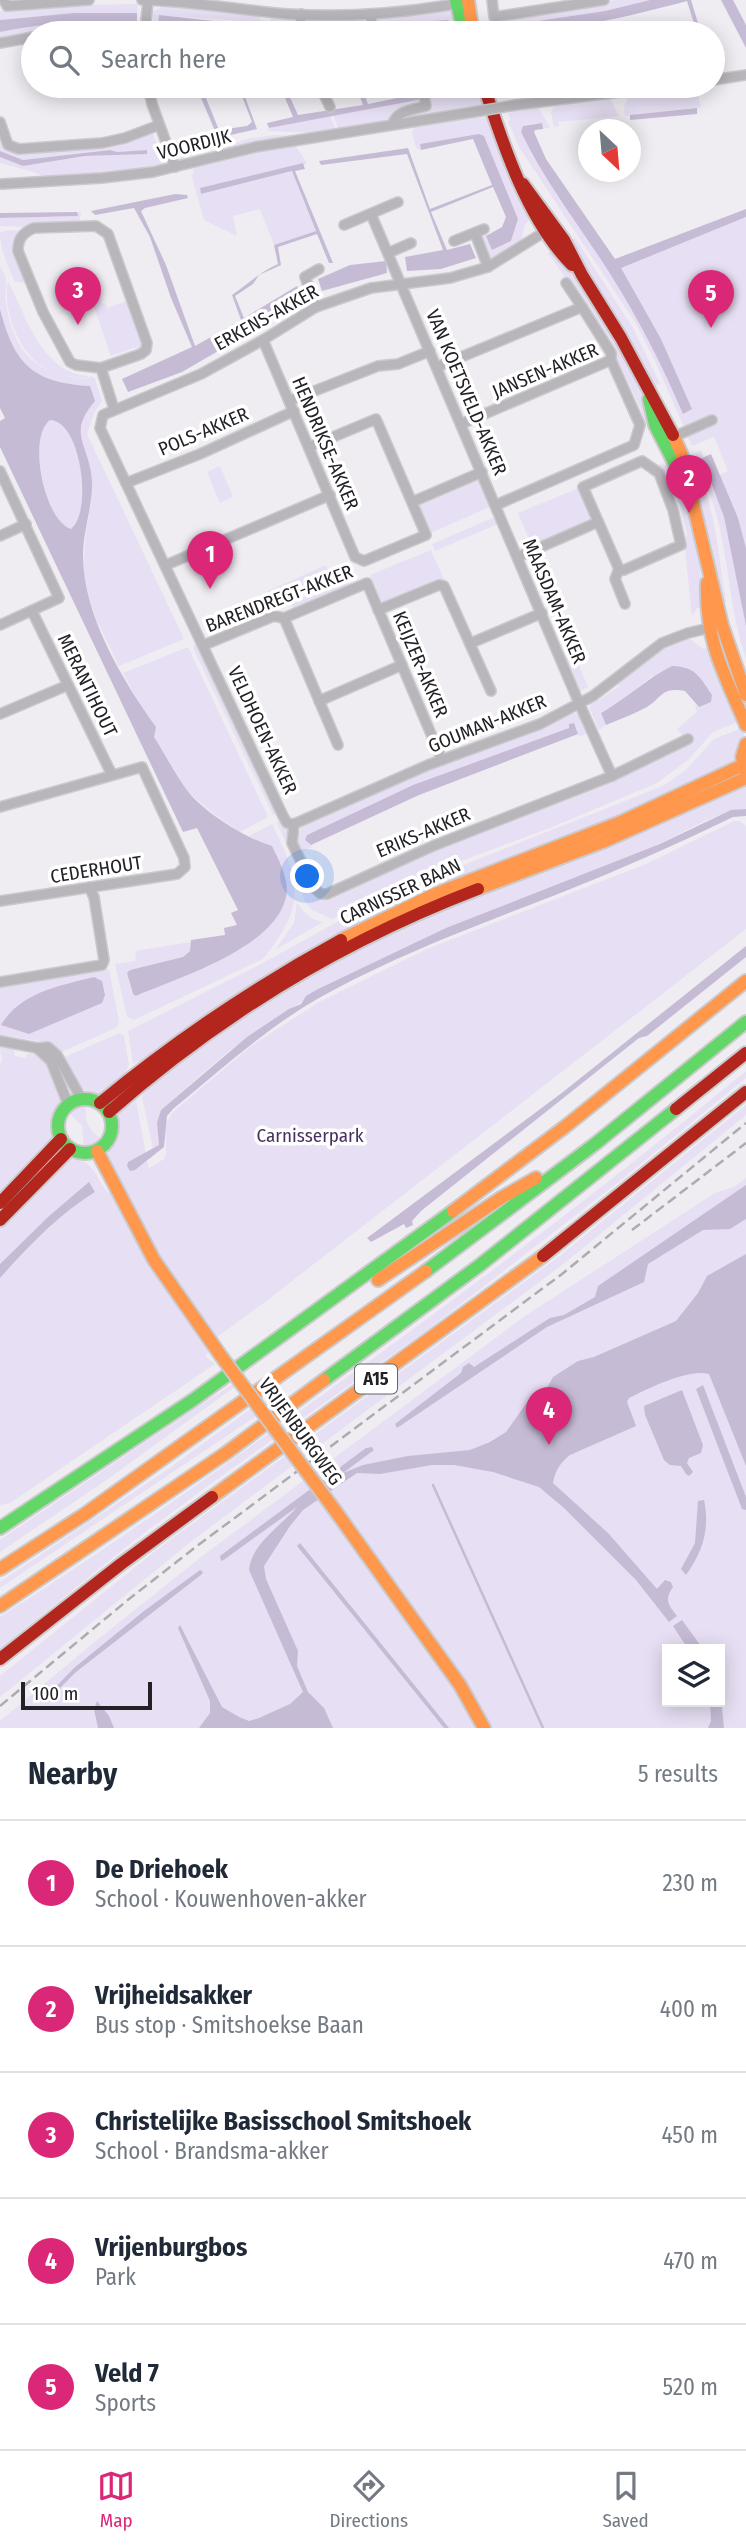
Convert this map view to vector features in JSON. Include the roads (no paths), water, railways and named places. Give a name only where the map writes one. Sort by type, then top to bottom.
[{"type":"main road","points":[[462,1],[463,21]]},
{"type":"main road","points":[[462,1],[469,21]]},
{"type":"main road","points":[[488,98],[536,218],[550,228],[554,247],[582,275],[621,338],[644,382],[655,425],[668,439],[689,491],[708,569],[715,626],[732,692],[746,725]]},
{"type":"main road","points":[[715,626],[746,695]]},
{"type":"main road","points":[[745,771],[742,757],[746,744]]},
{"type":"main road","name":"CARNISSER BAAN","points":[[105,1107],[216,1028],[328,959],[445,902],[594,845],[745,771]]},
{"type":"main road","points":[[0,1528],[226,1376],[404,1249],[566,1127],[746,981]]},
{"type":"main road","points":[[0,1569],[85,1514],[428,1270],[595,1144],[746,1022]]},
{"type":"main road","name":"A15","points":[[0,1606],[226,1453],[469,1273],[746,1053]]},
{"type":"main road","name":"A15","points":[[0,1660],[115,1568],[496,1292],[621,1195],[746,1092]]},
{"type":"main road","points":[[81,1098],[91,1099],[105,1107],[113,1125],[110,1137],[97,1151],[80,1153],[65,1144],[58,1120],[68,1104],[81,1098]]},
{"type":"main road","points":[[0,1203],[65,1144]]},
{"type":"main road","points":[[0,1220],[65,1144]]},
{"type":"main road","points":[[226,1376],[363,1290],[500,1198],[595,1144]]},
{"type":"main road","name":"VRIJENBURGWEG","points":[[97,1151],[154,1260],[460,1685],[484,1728]]},
{"type":"street","points":[[6,3],[89,0]]},
{"type":"street","points":[[142,0],[301,18],[371,18],[388,12],[462,1]]},
{"type":"street","points":[[146,21],[148,0]]},
{"type":"street","points":[[492,0],[494,17],[604,0]]},
{"type":"street","points":[[387,1],[388,12]]},
{"type":"street","points":[[0,43],[21,39]]},
{"type":"street","points":[[725,78],[746,75]]},
{"type":"street","points":[[151,98],[175,167]]},
{"type":"street","points":[[326,98],[330,107]]},
{"type":"street","name":"VOORDIJK","points":[[392,125],[394,117],[426,106],[425,98]]},
{"type":"street","name":"VOORDIJK","points":[[2,184],[153,172],[255,147],[576,98]]},
{"type":"street","points":[[0,122],[8,145],[19,149],[103,143],[159,125]]},
{"type":"street","points":[[344,225],[398,202]]},
{"type":"street","name":"VAN KOETSVELD-AKKER","points":[[371,214],[497,509]]},
{"type":"street","points":[[96,226],[108,234],[147,343],[146,350],[141,354],[102,368],[70,362],[58,341],[18,251],[18,242],[27,231],[34,228],[96,226]]},
{"type":"street","name":"ERKENS-AKKER","points":[[114,409],[201,374],[316,307],[371,288],[450,278],[488,267],[550,228]]},
{"type":"street","points":[[454,241],[480,231],[488,267]]},
{"type":"street","points":[[388,253],[411,243]]},
{"type":"street","points":[[316,307],[305,277],[319,270]]},
{"type":"street","points":[[566,283],[611,354],[611,360]]},
{"type":"street","points":[[437,367],[582,307]]},
{"type":"street","name":"HENDRIKSE-AKKER","points":[[263,340],[358,561],[364,561],[426,534],[412,502]]},
{"type":"street","points":[[289,401],[378,366],[398,364],[430,351]]},
{"type":"street","name":"JANSEN-AKKER","points":[[461,424],[611,360],[640,425],[634,445],[497,509]]},
{"type":"street","points":[[102,368],[114,409]]},
{"type":"street","name":"VELDHOEN-AKKER","points":[[114,409],[103,415],[100,428],[283,816],[287,822],[294,824]]},
{"type":"street","name":"POLS-AKKER","points":[[127,483],[200,454],[294,411]]},
{"type":"street","points":[[309,447],[376,419],[412,502],[482,472]]},
{"type":"street","points":[[668,439],[712,420]]},
{"type":"street","points":[[619,569],[624,570],[681,545],[673,509],[659,473],[642,461],[583,487],[619,569],[615,579],[625,604]]},
{"type":"street","points":[[0,471],[59,598],[0,625]]},
{"type":"street","points":[[166,565],[330,495]]},
{"type":"street","name":"MAASDAM-AKKER","points":[[497,509],[579,703]]},
{"type":"street","points":[[518,556],[598,522]]},
{"type":"street","points":[[0,536],[26,524]]},
{"type":"street","name":"BARENDREGT-AKKER","points":[[204,645],[274,616],[284,618],[367,583]]},
{"type":"street","name":"KEIJZER-AKKER","points":[[367,583],[442,760]]},
{"type":"street","points":[[379,610],[439,585],[444,586],[491,691]]},
{"type":"street","name":"MERANTIHOUT","points":[[32,611],[112,775]]},
{"type":"street","points":[[471,643],[542,613]]},
{"type":"street","points":[[284,618],[338,745]]},
{"type":"street","name":"GOUMAN-AKKER","points":[[294,824],[442,760],[540,724],[604,688],[662,643],[715,626]]},
{"type":"street","points":[[318,701],[402,665]]},
{"type":"street","points":[[0,714],[68,685]]},
{"type":"street","points":[[579,703],[612,776]]},
{"type":"street","name":"ERIKS-AKKER","points":[[294,824],[292,843],[314,888],[321,894],[327,894],[433,846],[612,776],[688,739]]},
{"type":"street","name":"CEDERHOUT","points":[[0,901],[177,874],[185,867],[184,858],[142,767],[112,775]]},
{"type":"street","points":[[0,807],[112,775]]},
{"type":"street","points":[[0,982],[102,965],[104,960],[96,906],[89,887]]},
{"type":"street","points":[[0,1041],[37,1048],[47,1046],[57,1055],[81,1098]]},
{"type":"street","points":[[37,1048],[51,1061],[68,1104]]},
{"type":"waterway","points":[[433,1485],[543,1728]]},
{"type":"railway","points":[[0,1706],[197,1546],[562,1274],[746,1123]]},
{"type":"railway","points":[[632,1230],[746,1143]]},
{"type":"place","name":"Christelijke Basisschool Smitshoek","points":[[78,325]]},
{"type":"place","name":"Veld 7","points":[[711,328]]},
{"type":"place","name":"Vrijheidsakker","points":[[689,513]]},
{"type":"place","name":"De Driehoek","points":[[210,589]]},
{"type":"place","name":"Vrijenburgbos","points":[[549,1445]]},
{"type":"park label","name":"Carnisserpark","points":[[310,1135]]}]
